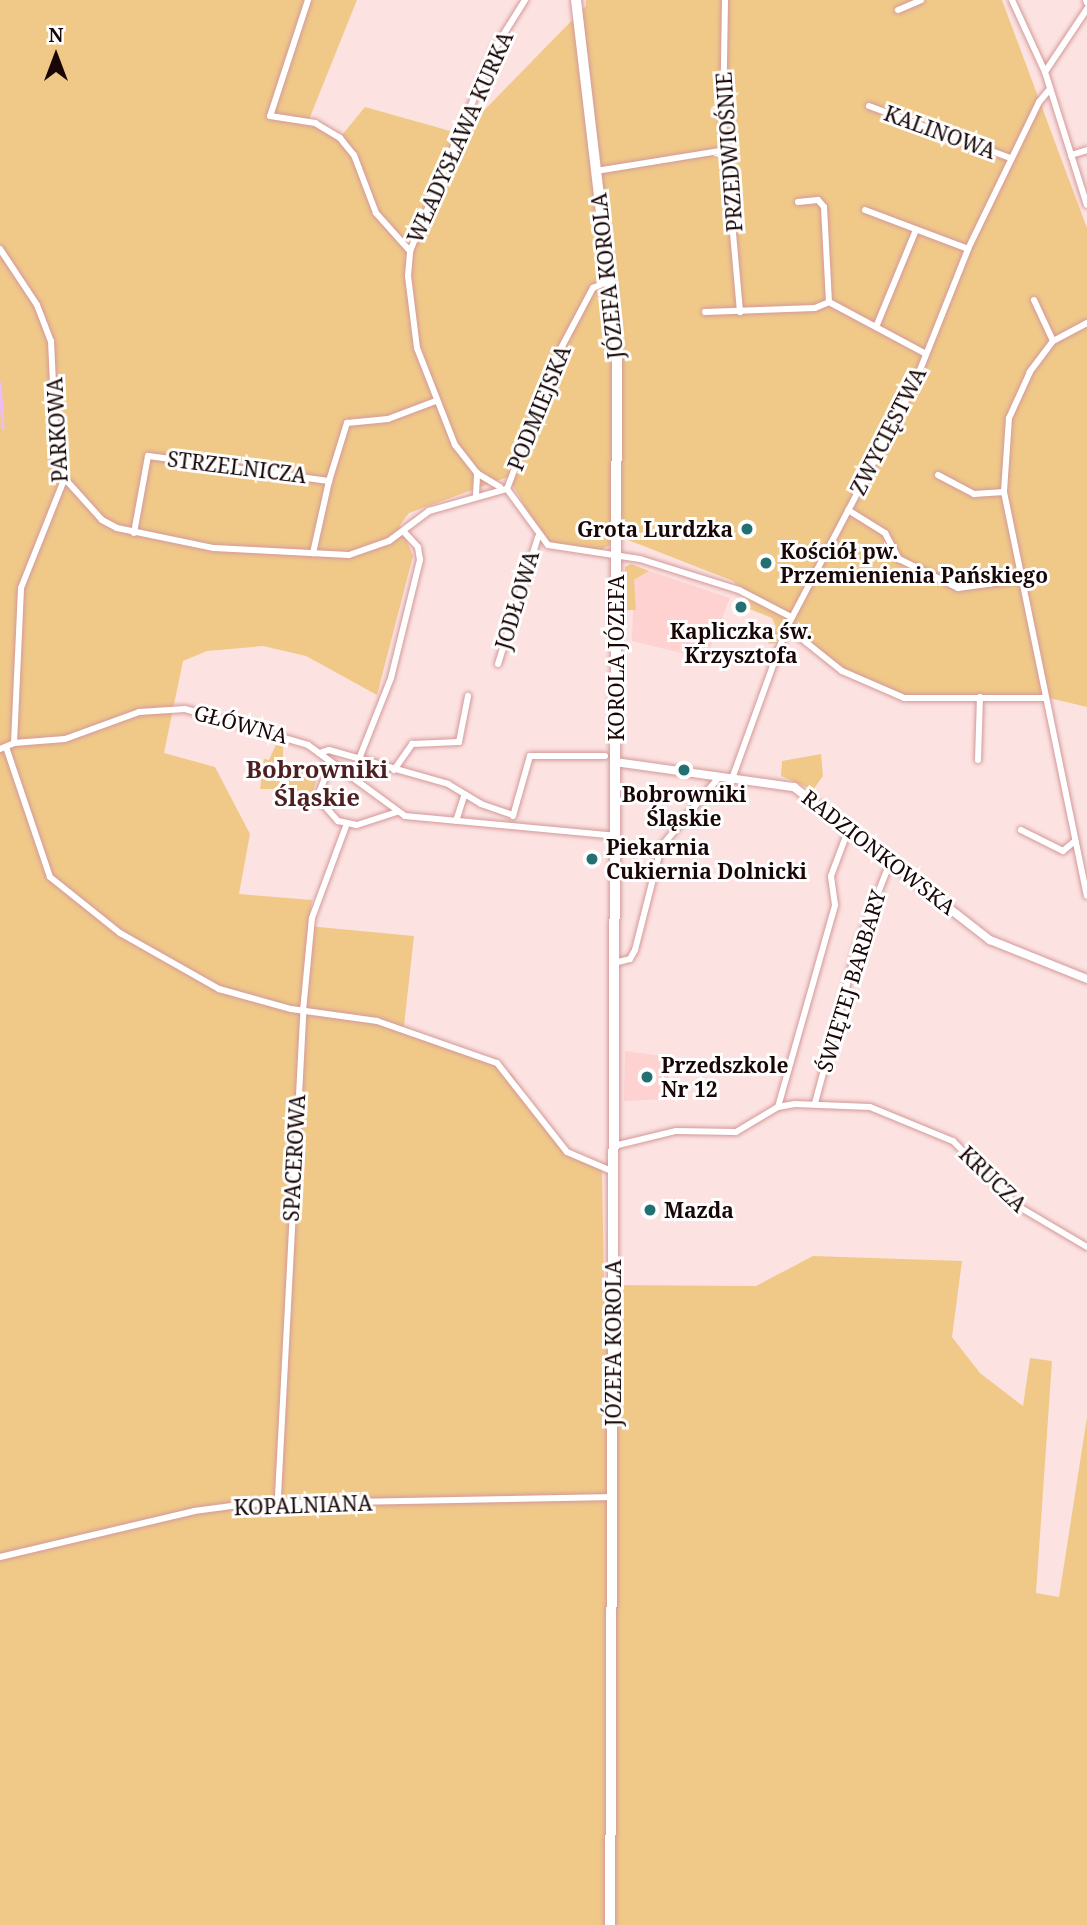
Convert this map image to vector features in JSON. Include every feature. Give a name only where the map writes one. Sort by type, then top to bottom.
[{"type":"highway","name":"JÓZEFA KOROLA","points":[[576,0],[617,351],[617,554]]},
{"type":"highway","name":"KOROLA JÓZEFA","points":[[610,759],[617,554]]},
{"type":"highway","name":"JÓZEFA KOROLA","points":[[610,759],[615,836],[610,1925]]},
{"type":"street","points":[[308,0],[270,116],[315,123],[340,138],[354,155],[376,213],[410,251]]},
{"type":"street","name":"WŁADYSŁAWA KURKA","points":[[504,488],[477,472],[455,444],[436,401],[417,348],[410,251],[495,48],[525,0]]},
{"type":"street","name":"PRZEDWIOŚNIE","points":[[725,0],[726,150],[740,312]]},
{"type":"street","points":[[898,10],[921,0]]},
{"type":"street","points":[[1012,0],[1045,72],[1087,205]]},
{"type":"street","points":[[1045,72],[1084,20],[1087,9]]},
{"type":"street","name":"ZWYCIĘSTWA","points":[[733,776],[791,617],[926,354],[968,249],[1010,158],[1050,89]]},
{"type":"street","name":"KALINOWA","points":[[869,106],[1010,158]]},
{"type":"street","points":[[1071,155],[1087,149]]},
{"type":"street","points":[[596,170],[726,150]]},
{"type":"street","points":[[798,202],[818,200],[824,207],[829,302]]},
{"type":"street","points":[[865,210],[968,249]]},
{"type":"street","points":[[876,327],[916,230]]},
{"type":"street","name":"PARKOWA","points":[[0,249],[37,305],[51,341],[55,451],[64,480],[21,588],[14,743]]},
{"type":"street","name":"PODMIEJSKA","points":[[404,532],[429,511],[504,488],[558,354],[593,288],[609,281]]},
{"type":"street","points":[[1034,300],[1054,341]]},
{"type":"street","points":[[705,312],[815,308],[829,302]]},
{"type":"street","points":[[829,302],[926,354]]},
{"type":"street","points":[[1087,323],[1054,341],[1036,360],[1009,418],[1004,492],[1087,896]]},
{"type":"street","points":[[329,481],[347,423],[388,419],[436,401]]},
{"type":"street","name":"STRZELNICZA","points":[[134,533],[148,456],[329,481],[313,553]]},
{"type":"street","points":[[476,495],[477,472]]},
{"type":"street","points":[[938,475],[974,494],[1004,492]]},
{"type":"street","points":[[64,480],[102,520],[134,533],[214,548],[349,555],[404,532],[418,547],[419,559],[391,678],[359,759]]},
{"type":"street","points":[[504,488],[538,537],[559,548],[617,554],[739,590],[791,617]]},
{"type":"street","points":[[848,510],[885,533],[899,559],[958,588],[1023,579]]},
{"type":"street","name":"JODŁOWA","points":[[498,664],[538,537]]},
{"type":"street","points":[[787,626],[842,671],[904,698],[1045,698]]},
{"type":"street","points":[[394,770],[412,744],[459,742],[468,696]]},
{"type":"street","points":[[978,760],[980,697]]},
{"type":"street","name":"GŁÓWNA","points":[[14,743],[65,739],[139,712],[178,709],[273,731],[319,753],[397,812],[456,821],[615,836]]},
{"type":"street","points":[[14,743],[3,748],[44,866],[60,887],[120,933],[198,979],[303,1011],[377,1021],[497,1063],[567,1152],[614,1172]]},
{"type":"street","points":[[319,753],[329,750],[394,770],[465,794],[513,815]]},
{"type":"street","points":[[513,825],[513,815],[530,756],[610,759]]},
{"type":"street","name":"RADZIONKOWSKA","points":[[610,759],[794,786],[850,826],[990,940],[1087,979]]},
{"type":"street","points":[[331,763],[317,797],[346,825],[376,822],[397,812]]},
{"type":"street","points":[[614,963],[630,959],[635,950],[661,847],[721,774]]},
{"type":"street","points":[[456,821],[465,794]]},
{"type":"street","name":"SPACEROWA","points":[[278,1496],[303,1011],[312,918],[346,825]]},
{"type":"street","points":[[778,1107],[835,905],[831,876],[850,826]]},
{"type":"street","points":[[1021,830],[1063,851],[1075,841]]},
{"type":"street","name":"ŚWIĘTEJ BARBARY","points":[[815,1103],[857,947],[891,860]]},
{"type":"street","name":"KRUCZA","points":[[614,1146],[676,1131],[736,1132],[778,1107],[815,1103],[889,1112],[953,1141],[1016,1205],[1087,1247]]},
{"type":"street","name":"KOPALNIANA","points":[[0,1557],[194,1511],[247,1504],[612,1497]]},
{"type":"shaded area","points":[[0,0],[357,0],[308,122],[342,135],[365,107],[461,134],[586,6],[586,0],[1002,0],[1087,228],[1087,707],[1045,697],[905,695],[864,682],[783,626],[776,643],[768,644],[776,627],[772,618],[747,608],[745,614],[737,611],[742,598],[756,602],[733,581],[623,538],[601,550],[546,543],[508,477],[409,513],[400,525],[413,556],[377,695],[306,656],[263,646],[207,651],[183,661],[164,753],[215,767],[250,834],[239,894],[312,900],[308,926],[414,936],[404,1026],[512,1074],[540,1120],[567,1151],[602,1169],[604,1285],[756,1286],[813,1256],[962,1261],[952,1337],[980,1373],[1023,1406],[1030,1358],[1052,1361],[1036,1593],[1059,1597],[1087,1417],[1087,1925],[0,1925]]},
{"type":"shaded area","points":[[631,564],[649,571],[634,580],[636,610],[627,610],[624,592],[625,567]]},
{"type":"shaded area","points":[[649,571],[730,598],[706,659],[632,641],[634,580]]},
{"type":"shaded area","points":[[278,740],[283,742],[283,758],[274,762],[274,778],[282,779],[282,789],[260,789],[264,759],[269,760]]},
{"type":"shaded area","points":[[821,754],[823,776],[813,790],[781,776],[782,761]]},
{"type":"shaded area","points":[[285,763],[302,763],[317,777],[312,796],[286,792]]},
{"type":"shaded area","name":"Przedszkole Nr 12","points":[[625,1051],[670,1057],[667,1099],[624,1101]]},
{"type":"waterway","points":[[0,383],[3,428]]},
{"type":"place","name":"Grota Lurdzka","points":[[747,529]]},
{"type":"place","name":"Kościół pw. Przemienienia Pańskiego","points":[[766,563]]},
{"type":"place","name":"Kapliczka św. Krzysztofa","points":[[741,607]]},
{"type":"place","name":"Bobrowniki Śląskie","points":[[684,770]]},
{"type":"place","name":"Piekarnia Cukiernia Dolnicki","points":[[592,859]]},
{"type":"place","name":"Przedszkole Nr 12","points":[[647,1077]]},
{"type":"place","name":"Mazda","points":[[650,1210]]},
{"type":"district","name":"Bobrowniki Śląskie","points":[[317,783]]}]
